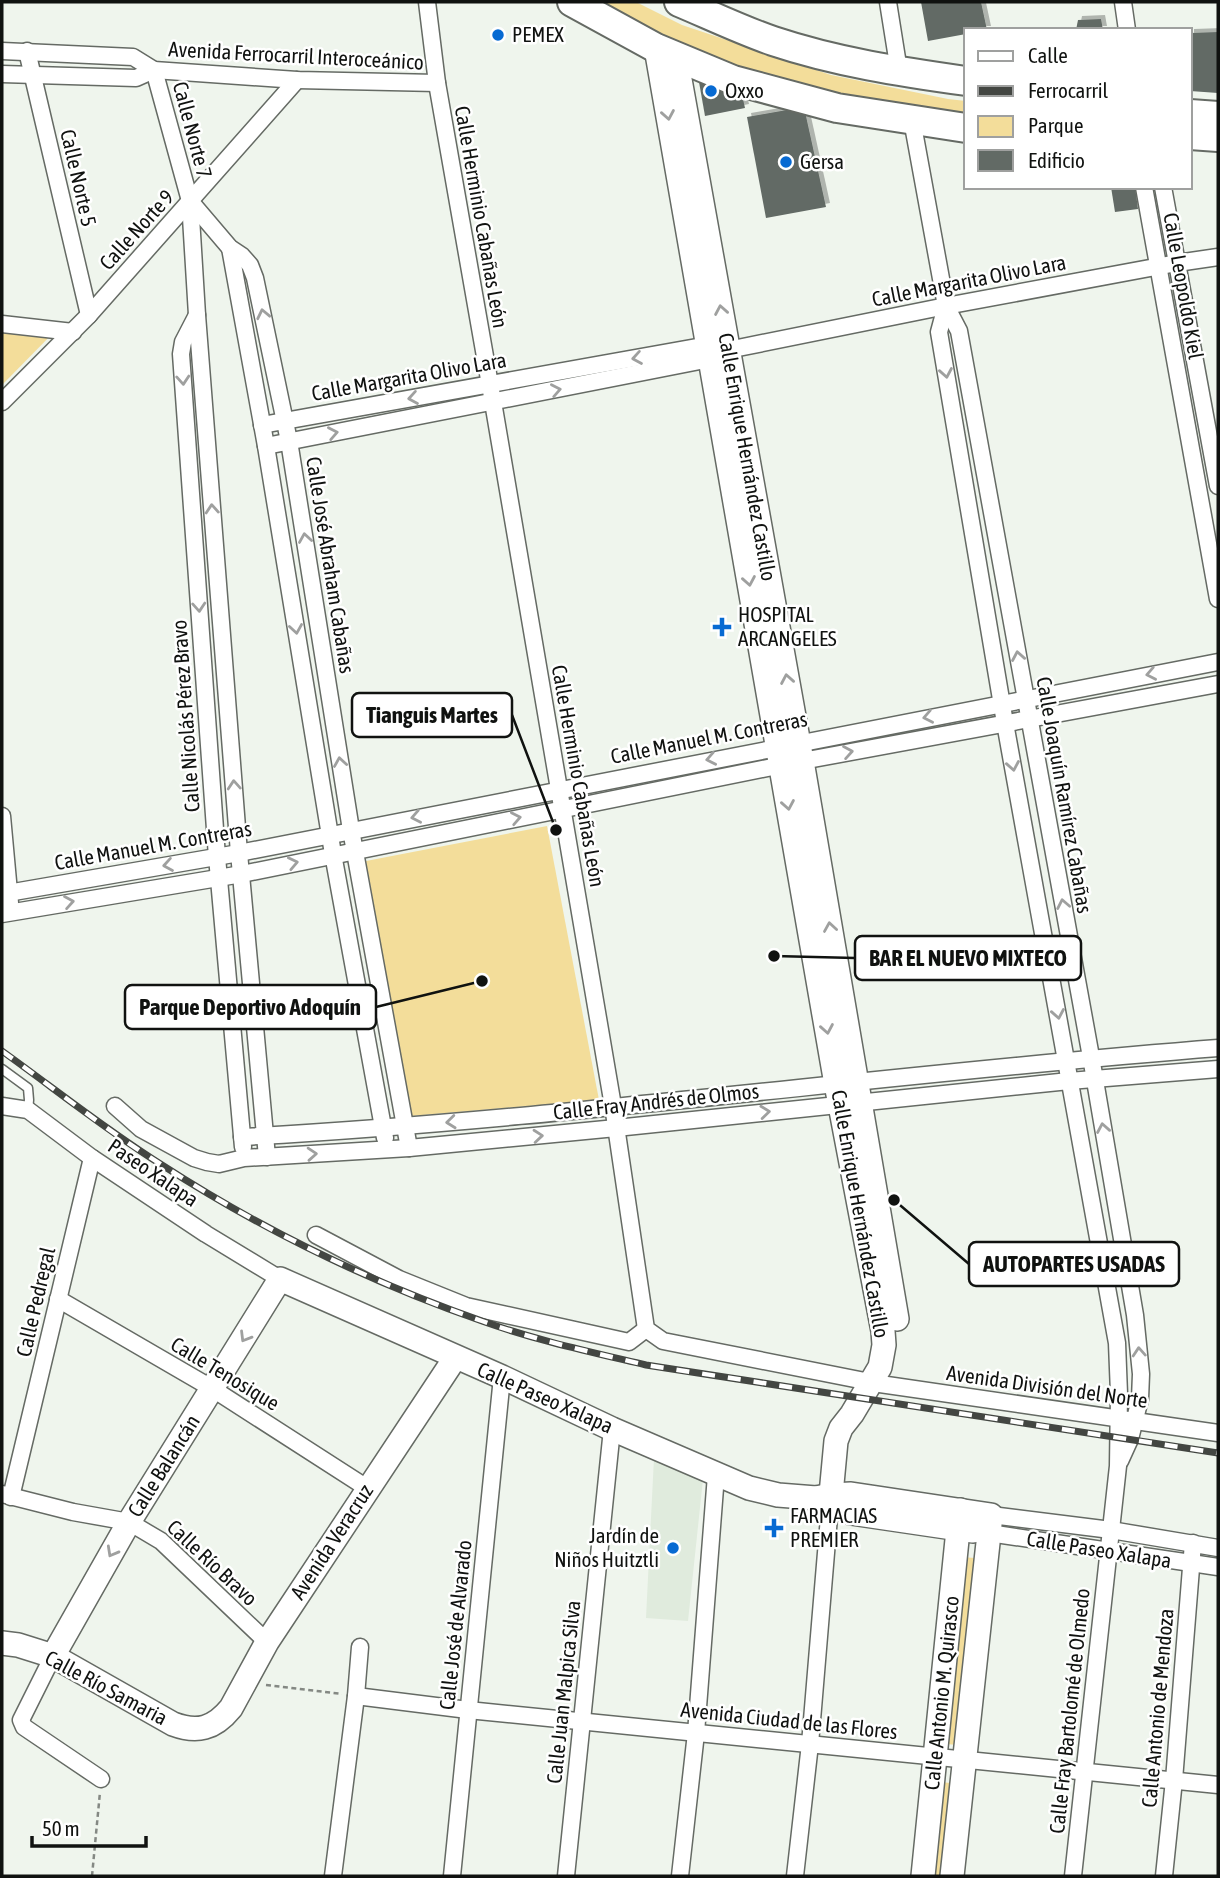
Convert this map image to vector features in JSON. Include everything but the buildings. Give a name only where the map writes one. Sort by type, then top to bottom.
[{"type":"highway","points":[[572,2],[666,52],[733,80],[837,108],[964,128]]},
{"type":"highway","points":[[679,2],[771,40],[830,57],[964,81]]},
{"type":"highway","points":[[1192,103],[1218,105]]},
{"type":"highway","points":[[1192,114],[1218,116]]},
{"type":"highway","points":[[1192,135],[1218,136]]},
{"type":"highway","points":[[1192,149],[1218,150]]},
{"type":"main road","name":"Calle Enrique Hernández Castillo","points":[[666,52],[715,351],[790,754],[848,1093],[883,1331],[883,1356],[875,1383],[841,1428],[836,1441],[826,1499]]},
{"type":"main road","name":"Calle Paseo Xalapa","points":[[280,1279],[749,1488],[768,1493],[826,1499],[850,1513],[959,1519],[990,1524]]},
{"type":"main road","name":"Calle Balancán","points":[[53,1657],[129,1522],[280,1279]]},
{"type":"main road","name":"Avenida Veracruz","points":[[211,1726],[223,1718],[267,1642],[455,1358]]},
{"type":"main road","name":"Calle Antonio M. Quirasco","points":[[923,1876],[959,1519]]},
{"type":"main road","name":"Calle Antonio M. Quirasco","points":[[952,1876],[990,1524]]},
{"type":"main road","name":"Calle Río Samaria","points":[[2,1643],[18,1645],[53,1657],[173,1724],[199,1729],[211,1726]]},
{"type":"street","name":"Calle Herminio Cabañas León","points":[[427,2],[437,83],[613,1106],[646,1329]]},
{"type":"street","points":[[888,2],[899,71]]},
{"type":"street","points":[[1123,2],[1127,28]]},
{"type":"street","name":"Avenida Ferrocarril Interoceánico","points":[[2,51],[133,58],[154,70],[297,80],[437,83]]},
{"type":"street","name":"Calle Norte 5","points":[[27,51],[89,315]]},
{"type":"street","name":"Avenida Ferrocarril Interoceánico","points":[[2,74],[136,78],[154,70]]},
{"type":"street","name":"Calle Norte 7","points":[[154,70],[190,201]]},
{"type":"street","name":"Calle Norte 9","points":[[2,402],[89,315],[297,80]]},
{"type":"street","name":"Calle Joaquín Ramírez Cabañas","points":[[912,120],[946,306],[959,331],[981,446],[1124,1248],[1140,1361],[1140,1399],[1126,1419]]},
{"type":"street","name":"Calle Leopoldo Kiel","points":[[1144,189],[1218,599]]},
{"type":"street","name":"Calle Leopoldo Kiel","points":[[1163,189],[1218,486]]},
{"type":"street","name":"Calle José Abraham Cabañas","points":[[190,201],[230,248],[250,265],[256,278],[289,441],[351,830],[409,1148]]},
{"type":"street","name":"Calle Nicolás Pérez Bravo","points":[[190,201],[239,853],[267,1157]]},
{"type":"street","name":"Calle José Abraham Cabañas","points":[[230,248],[266,446],[333,854],[387,1149]]},
{"type":"street","name":"Calle Margarita Olivo Lara","points":[[266,446],[493,402],[715,351],[1218,257]]},
{"type":"street","name":"Calle Joaquín Ramírez Cabañas","points":[[946,306],[939,332],[1005,723],[1117,1343],[1126,1419]]},
{"type":"street","name":"Calle Nicolás Pérez Bravo","points":[[197,315],[183,342],[181,354],[217,857],[244,1158]]},
{"type":"street","points":[[2,324],[73,332]]},
{"type":"street","name":"Calle Margarita Olivo Lara","points":[[262,425],[489,384],[715,351]]},
{"type":"street","points":[[959,450],[981,446]]},
{"type":"street","points":[[981,577],[1003,574]]},
{"type":"street","name":"Calle Manuel M. Contreras","points":[[6,913],[242,873],[562,808],[1002,703],[1218,662]]},
{"type":"street","name":"Calle Manuel M. Contreras","points":[[5,893],[239,853],[559,789],[1005,723],[1218,684]]},
{"type":"street","points":[[2,816],[6,913]]},
{"type":"street","points":[[1029,856],[1053,851]]},
{"type":"street","points":[[1043,934],[1068,929]]},
{"type":"street","name":"Calle Fray Andrés de Olmos","points":[[115,1106],[141,1129],[194,1158],[219,1164],[244,1158],[409,1148],[616,1128],[1066,1059],[1218,1048]]},
{"type":"street","name":"Calle Fray Andrés de Olmos","points":[[242,1137],[383,1129],[613,1106],[1069,1081],[1218,1069]]},
{"type":"street","name":"Paseo Xalapa","points":[[2,1105],[27,1110],[92,1158],[206,1234],[280,1279]]},
{"type":"street","name":"Calle Pedregal","points":[[6,1496],[92,1158]]},
{"type":"street","points":[[316,1235],[399,1279],[466,1306],[629,1342],[646,1329],[663,1341],[875,1383]]},
{"type":"street","points":[[1099,1251],[1124,1248]]},
{"type":"street","name":"Calle Tenosique","points":[[58,1299],[213,1389],[367,1488]]},
{"type":"street","name":"Calle José de Alvarado","points":[[452,1876],[502,1377]]},
{"type":"street","name":"Avenida División del Norte","points":[[875,1383],[1218,1433]]},
{"type":"street","name":"Calle Fray Bartolomé de Olmedo","points":[[1073,1876],[1118,1466],[1126,1419]]},
{"type":"street","name":"Calle Juan Malpica Silva","points":[[566,1876],[612,1429]]},
{"type":"street","points":[[680,1876],[696,1733],[716,1475]]},
{"type":"street","name":"Calle Río Bravo","points":[[6,1496],[129,1522],[161,1541],[267,1642]]},
{"type":"street","points":[[795,1876],[810,1744],[826,1499]]},
{"type":"street","name":"Calle Paseo Xalapa","points":[[990,1524],[1111,1530],[1218,1548]]},
{"type":"street","name":"Calle Paseo Xalapa","points":[[990,1524],[1109,1550],[1218,1567]]},
{"type":"street","name":"Calle Antonio de Mendoza","points":[[1164,1876],[1193,1543]]},
{"type":"street","points":[[333,1876],[360,1647]]},
{"type":"street","points":[[53,1657],[21,1720],[22,1723],[24,1727],[102,1779]]},
{"type":"street","name":"Avenida Ciudad de las Flores","points":[[356,1696],[583,1722],[1218,1784]]},
{"type":"lane","points":[[2,1069],[28,1088],[27,1110]]},
{"type":"path","points":[[242,1688],[252,1689],[253,1683],[356,1696]]},
{"type":"path","points":[[92,1876],[102,1779]]},
{"type":"shaded area","name":"Jardín de Niños Huitztli","points":[[654,1458],[703,1479],[688,1621],[646,1618]]},
{"type":"green space","points":[[582,2],[636,2],[682,25],[831,75],[964,101],[964,114],[822,90],[665,44]]},
{"type":"green space","points":[[60,326],[2,385],[2,327]]},
{"type":"green space","points":[[547,826],[599,1100],[411,1116],[366,861]]},
{"type":"green space","points":[[961,1557],[975,1558],[959,1745],[945,1744]]},
{"type":"green space","points":[[939,1782],[951,1783],[941,1876],[929,1876]]},
{"type":"railway","points":[[2,1051],[141,1152],[238,1211],[358,1271],[440,1306],[502,1328],[646,1365],[1218,1453]]},
{"type":"place","name":"PEMEX","points":[[498,35]]},
{"type":"place","name":"Oxxo","points":[[711,91]]},
{"type":"place","name":"Gersa","points":[[786,162]]},
{"type":"place","name":"HOSPITAL ARCANGELES","points":[[722,627]]},
{"type":"place","name":"Tianguis Martes","points":[[556,830]]},
{"type":"place","name":"BAR EL NUEVO MIXTECO","points":[[774,956]]},
{"type":"place","name":"Parque Deportivo Adoquín","points":[[482,981]]},
{"type":"place","name":"AUTOPARTES USADAS","points":[[894,1200]]},
{"type":"place","name":"FARMACIAS PREMIER","points":[[774,1528]]},
{"type":"place","name":"Jardín de Niños Huitztli","points":[[673,1548]]}]
